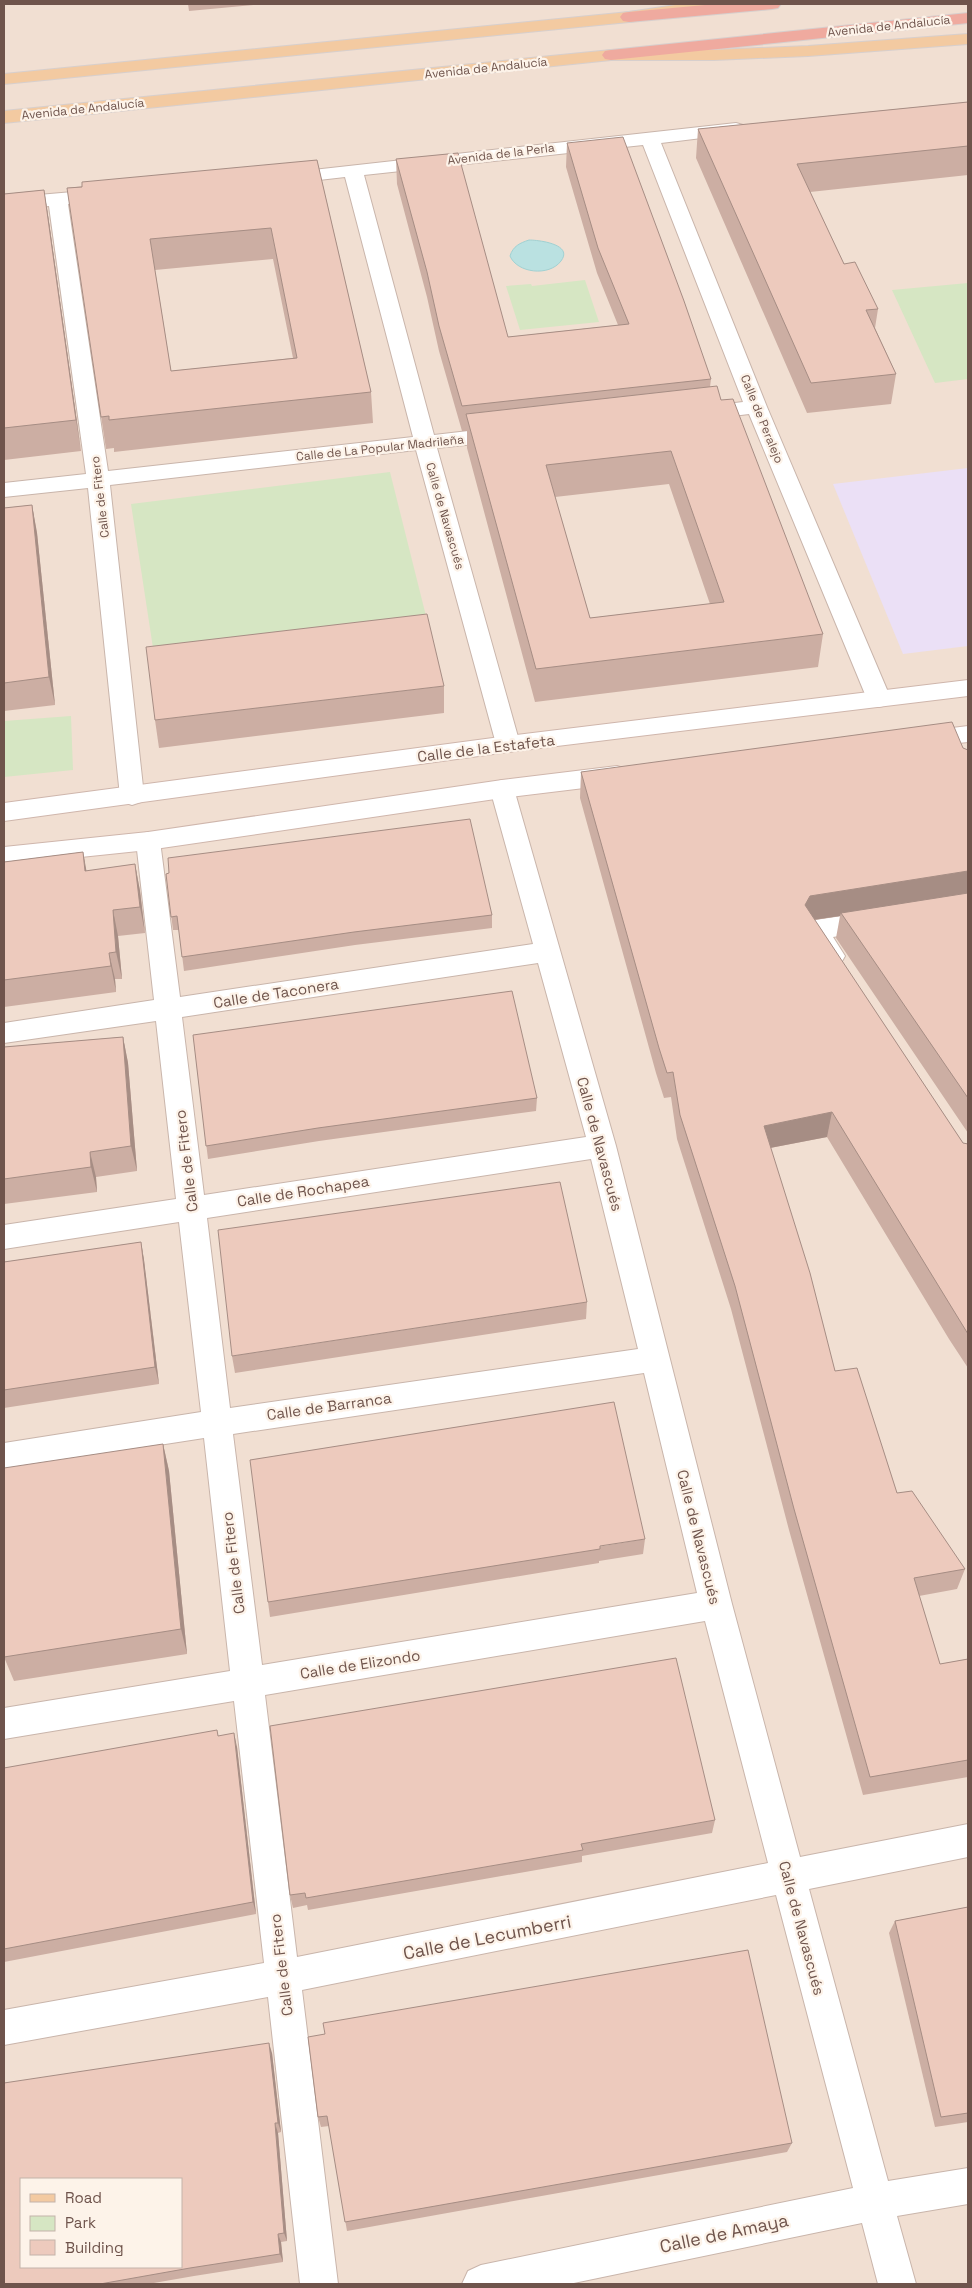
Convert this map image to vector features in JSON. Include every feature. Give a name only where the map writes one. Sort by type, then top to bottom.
[{"type":"highway","points":[[629,17],[772,4]]},
{"type":"highway","name":"Avenida de Andalucía","points":[[611,55],[968,18]]},
{"type":"main road","points":[[4,79],[629,17],[715,4]]},
{"type":"main road","points":[[611,55],[714,55],[968,39]]},
{"type":"main road","name":"Avenida de Andalucía","points":[[4,117],[611,55]]},
{"type":"street","name":"Avenida de la Perla","points":[[268,179],[751,127]]},
{"type":"street","name":"Calle de Peralejo","points":[[650,137],[756,407],[879,699]]},
{"type":"street","name":"Calle de Navascués","points":[[353,171],[425,443],[508,744]]},
{"type":"street","points":[[4,204],[123,193]]},
{"type":"street","name":"Calle de Fitero","points":[[58,199],[98,478],[132,796]]},
{"type":"street","points":[[678,415],[756,407]]},
{"type":"street","name":"Calle de La Popular Madrileña","points":[[4,490],[522,432]]},
{"type":"street","name":"Calle de la Estafeta","points":[[4,812],[508,744],[968,688]]},
{"type":"street","points":[[896,742],[961,735],[965,759]]},
{"type":"street","points":[[4,856],[148,841],[502,789],[636,773]]},
{"type":"street","name":"Calle de Navascués","points":[[502,789],[602,1146],[716,1604],[897,2284]]},
{"type":"street","name":"Calle de Fitero","points":[[148,841],[319,2284]]},
{"type":"street","points":[[848,979],[815,930],[901,917]]},
{"type":"street","name":"Calle de Taconera","points":[[4,1033],[548,952]]},
{"type":"street","name":"Calle de Rochapea","points":[[4,1236],[602,1146]]},
{"type":"street","name":"Calle de Barranca","points":[[4,1456],[217,1422],[654,1359]]},
{"type":"street","name":"Calle de Elizondo","points":[[4,1724],[716,1604]]},
{"type":"street","name":"Calle de Lecumberri","points":[[4,2028],[282,1977],[789,1878],[968,1840]]},
{"type":"street","name":"Calle de Amaya","points":[[481,2284],[875,2202],[968,2186]]},
{"type":"shaded area","points":[[4,4],[968,4],[968,2284],[4,2284]]},
{"type":"shaded area","points":[[968,468],[968,646],[903,654],[833,484]]},
{"type":"green space","points":[[585,280],[599,322],[520,330],[506,286],[531,284],[532,286]]},
{"type":"green space","points":[[968,283],[968,379],[935,383],[892,290]]},
{"type":"green space","points":[[390,472],[429,628],[153,648],[131,504]]},
{"type":"green space","points":[[71,716],[73,770],[4,777],[4,721]]},
{"type":"water","points":[[529,240],[547,242],[559,247],[564,255],[561,261],[556,266],[541,271],[534,271],[519,266],[510,256],[517,245]]},
{"type":"building","points":[[968,102],[968,146],[797,164],[844,264],[855,262],[878,309],[866,310],[896,374],[811,383],[698,129]]},
{"type":"building","points":[[623,137],[711,379],[462,406],[439,326],[427,272],[396,159],[458,153],[508,337],[629,324],[598,248],[567,143]]},
{"type":"building","points":[[317,160],[371,392],[109,420],[109,416],[101,417],[67,188],[82,187],[82,182]],"holes":[[[271,228],[297,358],[171,371],[150,239]]]},
{"type":"building","points":[[44,190],[76,420],[4,428],[4,194]]},
{"type":"building","points":[[717,386],[721,400],[733,399],[823,634],[536,669],[466,414]],"holes":[[[671,451],[724,602],[590,618],[546,465]]]},
{"type":"building","points":[[32,505],[49,677],[4,683],[4,508]]},
{"type":"building","points":[[427,614],[444,686],[155,720],[146,647]]},
{"type":"building","points":[[952,722],[963,748],[968,750],[968,871],[810,896],[805,905],[963,1143],[968,1144],[968,1334],[832,1112],[764,1126],[810,1273],[835,1371],[857,1368],[897,1493],[912,1491],[965,1569],[914,1578],[940,1664],[968,1659],[968,1760],[870,1777],[794,1509],[735,1286],[680,1115],[673,1072],[667,1073],[659,1048],[581,772]]},
{"type":"building","points":[[470,819],[492,915],[354,932],[182,957],[177,916],[171,917],[166,874],[169,873],[168,858]]},
{"type":"building","points":[[83,852],[85,871],[135,864],[140,907],[113,910],[116,952],[109,953],[111,966],[4,980],[4,862]]},
{"type":"building","points":[[968,893],[968,1098],[841,913]]},
{"type":"building","points":[[512,991],[537,1098],[318,1128],[206,1146],[193,1035]]},
{"type":"building","points":[[123,1037],[131,1146],[90,1152],[91,1167],[4,1179],[4,1047]]},
{"type":"building","points":[[560,1182],[587,1302],[232,1356],[218,1230]]},
{"type":"building","points":[[141,1242],[155,1367],[4,1390],[4,1262]]},
{"type":"building","points":[[614,1402],[645,1539],[600,1546],[600,1549],[268,1602],[250,1460]]},
{"type":"building","points":[[163,1444],[181,1629],[4,1657],[4,1468]]},
{"type":"building","points":[[676,1658],[715,1820],[581,1844],[583,1850],[306,1898],[305,1893],[290,1895],[270,1726]]},
{"type":"building","points":[[217,1730],[218,1736],[234,1733],[253,1902],[4,1949],[4,1768]]},
{"type":"building","points":[[968,1907],[968,2113],[941,2117],[895,1921]]},
{"type":"building","points":[[748,1950],[792,2143],[345,2222],[327,2116],[318,2117],[308,2037],[325,2034],[323,2023]]},
{"type":"building","points":[[269,2043],[278,2123],[275,2123],[284,2233],[278,2234],[280,2254],[100,2284],[4,2284],[4,2083]]}]
